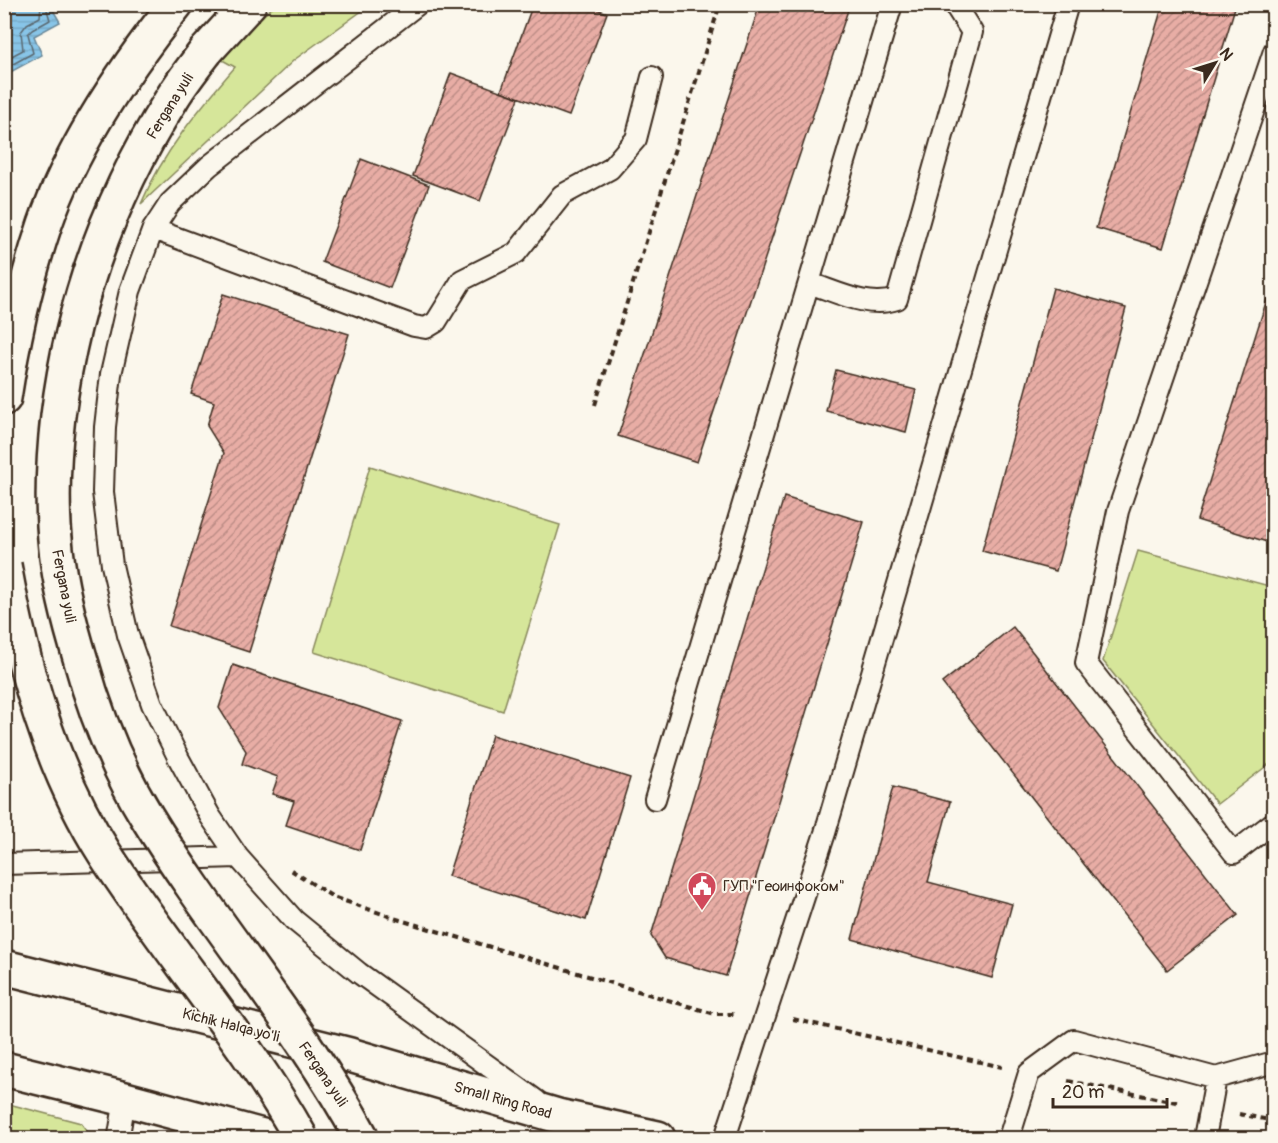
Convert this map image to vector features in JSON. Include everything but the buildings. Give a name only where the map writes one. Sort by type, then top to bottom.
[{"type":"main road","name":"Fergana yuli","points":[[249,4],[206,51],[171,99],[120,192],[101,238],[82,292],[69,344],[55,447],[53,498],[56,548],[63,596],[89,692],[127,782],[168,850],[325,1076],[362,1138]]},
{"type":"main road","points":[[4,398],[14,339],[45,223],[67,173],[93,124],[167,16]]},
{"type":"main road","points":[[4,565],[24,662],[59,762],[81,809],[105,854],[274,1092],[301,1138]]},
{"type":"main road","name":"Small Ring Road","points":[[4,967],[350,1055],[558,1116],[658,1138]]},
{"type":"main road","points":[[4,1069],[270,1138]]},
{"type":"lane","points":[[418,4],[209,166],[170,203],[153,229],[130,291],[111,374],[105,427],[103,492],[112,565],[128,635],[152,704],[210,816],[238,857],[294,920],[359,973],[558,1116]]},
{"type":"lane","points":[[655,799],[892,4]]},
{"type":"lane","points":[[809,283],[870,303],[884,304],[897,299],[972,32],[954,4]]},
{"type":"lane","points":[[725,1138],[825,833],[1068,4]]},
{"type":"lane","points":[[1274,51],[1118,511],[1086,663],[1234,853],[1274,822]]},
{"type":"lane","points":[[153,229],[404,322],[426,328],[436,322],[462,280],[516,253],[562,195],[610,169],[636,139],[652,77]]},
{"type":"lane","points":[[4,864],[238,857]]},
{"type":"lane","points":[[1009,1138],[1029,1073],[1074,1040],[1216,1078],[1274,1062]]},
{"type":"lane","points":[[1205,1138],[1216,1078]]},
{"type":"lane","points":[[121,1138],[119,1135],[125,1099]]},
{"type":"path","points":[[595,405],[720,4]]},
{"type":"path","points":[[286,866],[333,897],[400,920],[715,1014],[766,1013],[1029,1073],[1274,1121]]},
{"type":"green space","points":[[275,5],[370,5],[294,60],[141,204],[171,149],[195,115],[235,67],[217,57]]},
{"type":"green space","points":[[370,466],[560,525],[503,711],[314,652]]},
{"type":"green space","points":[[1138,551],[1273,587],[1273,761],[1217,804],[1103,661]]},
{"type":"green space","points":[[5,1103],[81,1123],[92,1138],[5,1138]]},
{"type":"water","points":[[5,4],[64,5],[53,10],[60,22],[34,36],[42,55],[5,75]]},
{"type":"place","name":"ГУП \"Геоинфоком\"","points":[[702,912]]}]
